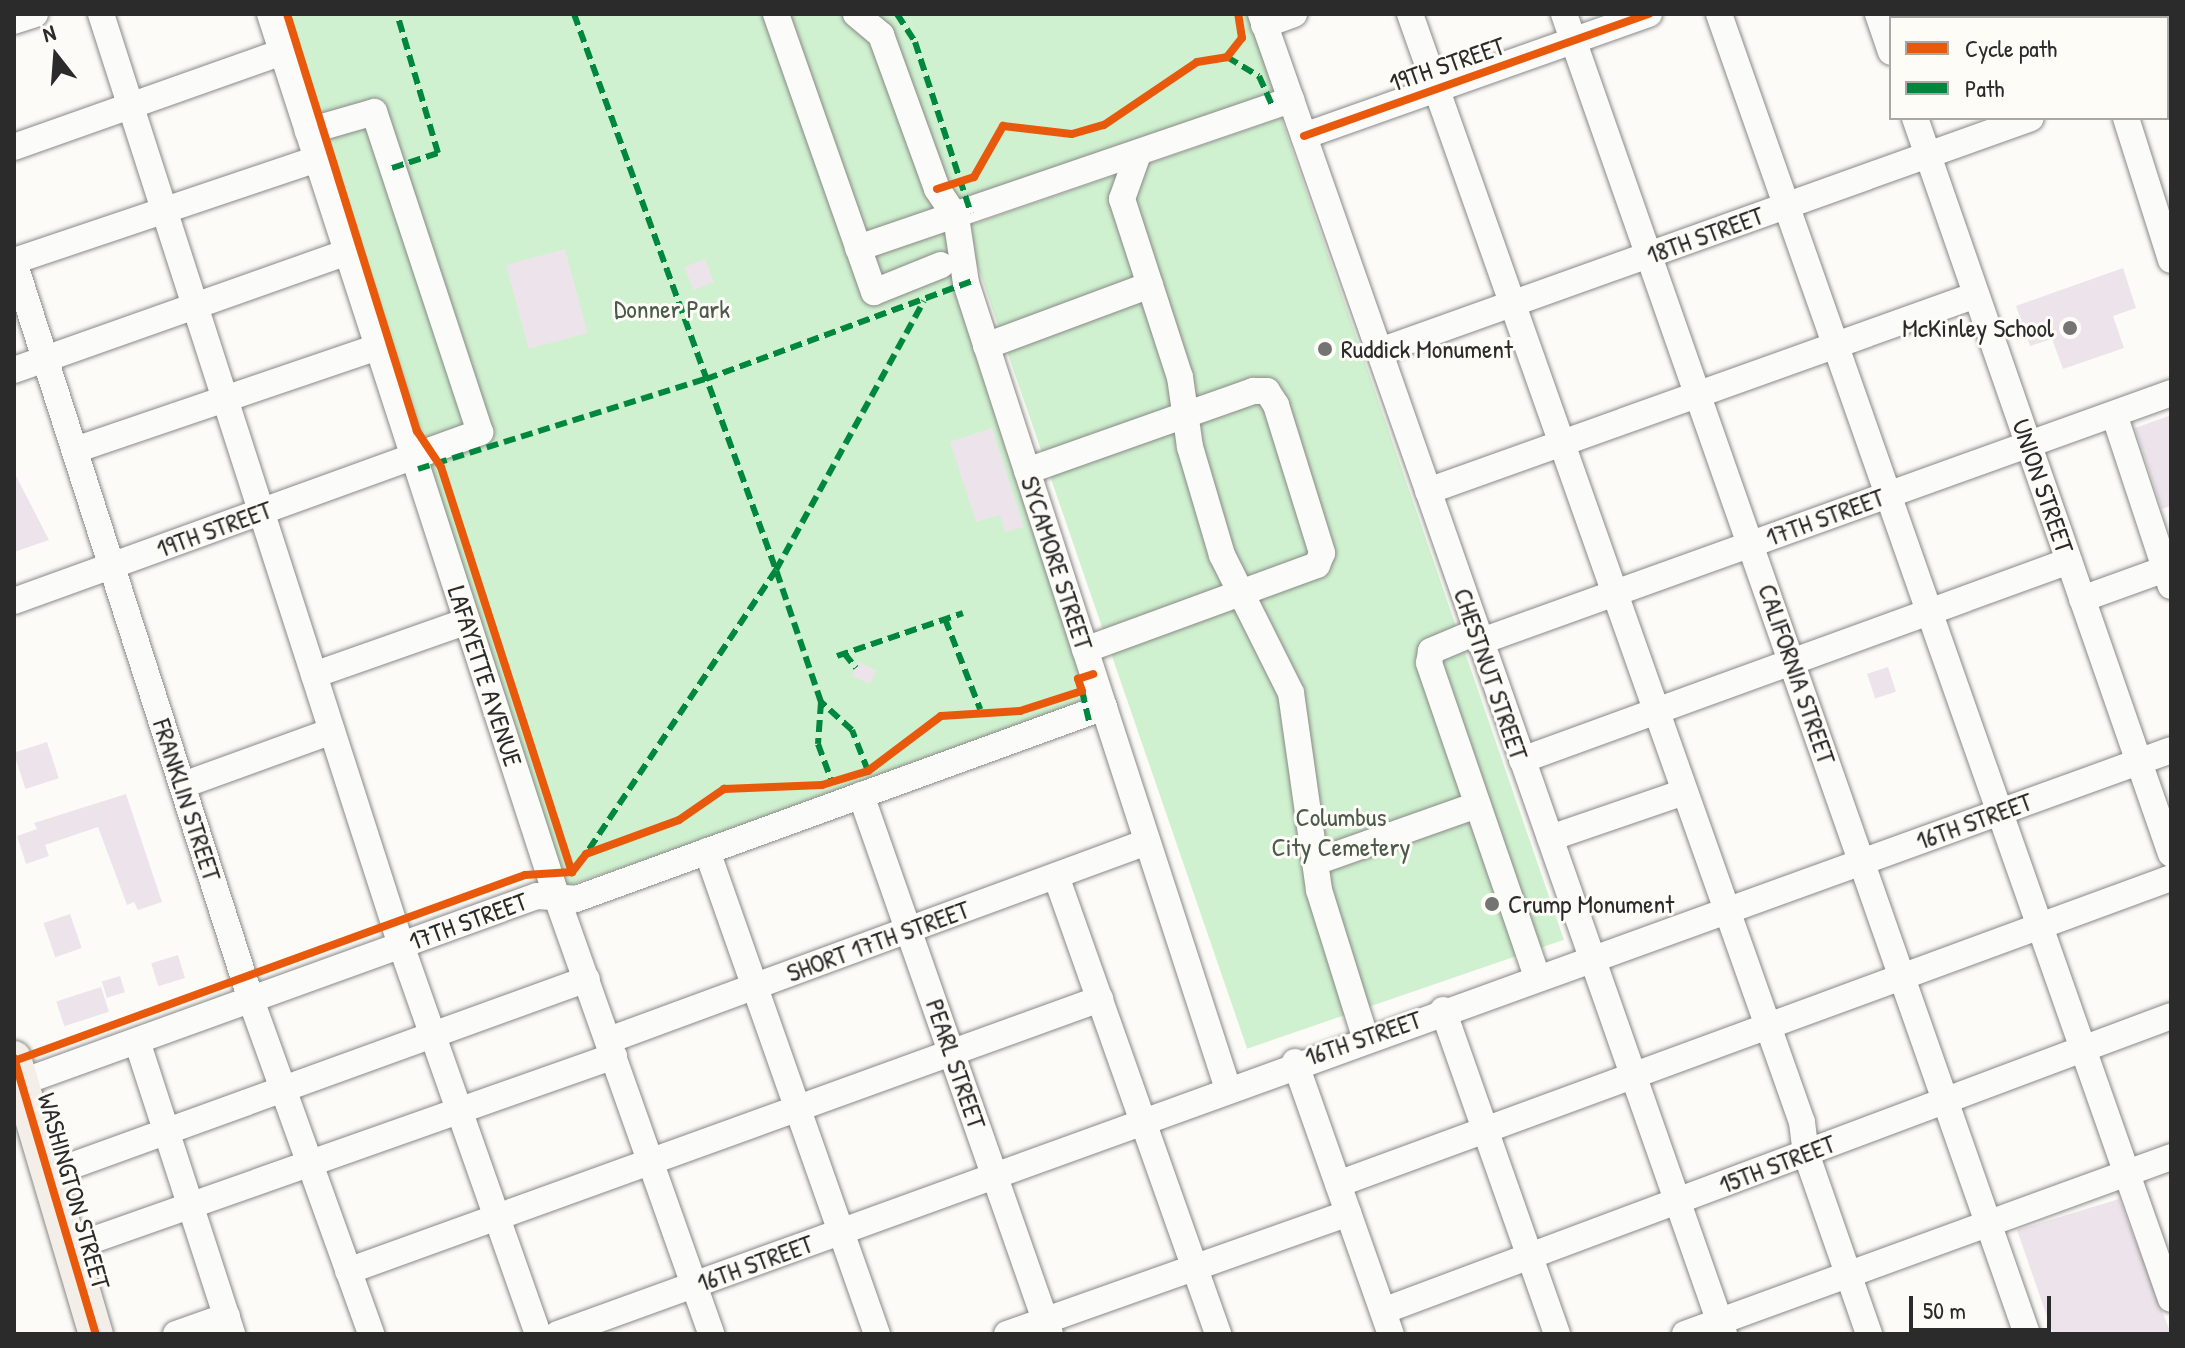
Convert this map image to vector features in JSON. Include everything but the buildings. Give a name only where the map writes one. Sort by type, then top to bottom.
[{"type":"main road","name":"WASHINGTON STREET","points":[[17,1075],[96,1334]]},
{"type":"street","points":[[14,21],[35,14]]},
{"type":"street","points":[[101,14],[401,945],[538,1334]]},
{"type":"street","name":"LAFAYETTE AVENUE","points":[[270,14],[557,898],[711,1334]]},
{"type":"street","points":[[856,14],[881,35],[937,189],[956,217]]},
{"type":"street","points":[[1263,19],[1294,14]]},
{"type":"street","points":[[1410,14],[1766,1028],[1802,1122],[1806,1153],[1869,1334]]},
{"type":"street","name":"CALIFORNIA STREET","points":[[1564,14],[2027,1334]]},
{"type":"street","name":"19TH STREET","points":[[1304,136],[1649,14]]},
{"type":"street","points":[[1719,14],[1784,207],[1838,345],[2038,928],[2171,1299]]},
{"type":"street","points":[[1878,14],[1889,46]]},
{"type":"street","points":[[782,17],[874,292],[941,265]]},
{"type":"street","name":"CHESTNUT STREET","points":[[1263,19],[1477,637],[1722,1327]]},
{"type":"street","points":[[14,147],[282,52]]},
{"type":"street","points":[[858,248],[1088,172],[1291,100]]},
{"type":"street","name":"19TH STREET","points":[[14,601],[480,432],[374,112],[308,131]]},
{"type":"street","name":"UNION STREET","points":[[1916,120],[2168,839]]},
{"type":"street","name":"18TH STREET","points":[[1380,351],[2020,120]]},
{"type":"street","points":[[2127,120],[2160,186],[2170,256]]},
{"type":"street","points":[[1122,199],[1138,154]]},
{"type":"street","points":[[14,261],[317,159]]},
{"type":"street","points":[[1088,172],[1122,199],[1186,412],[1190,447],[1238,596],[1275,652],[1291,693],[1316,862],[1365,1037]]},
{"type":"street","name":"SYCAMORE STREET","points":[[956,217],[954,239],[986,346],[1228,1089]]},
{"type":"street","points":[[14,370],[347,252]]},
{"type":"street","name":"FRANKLIN STREET","points":[[14,261],[251,1000],[371,1334]]},
{"type":"street","points":[[986,346],[1150,285]]},
{"type":"street","points":[[1428,491],[1976,295]]},
{"type":"street","points":[[75,450],[378,347]]},
{"type":"street","points":[[1027,471],[1186,412],[1267,391],[1322,553],[1317,565],[1085,650]]},
{"type":"street","name":"17TH STREET","points":[[1477,805],[1429,663],[1431,651],[1615,592],[2171,393]]},
{"type":"street","points":[[2082,599],[2169,574],[2114,414]]},
{"type":"street","points":[[1522,760],[1930,616],[2069,561]]},
{"type":"street","points":[[314,675],[467,621]]},
{"type":"street","name":"17TH STREET","points":[[17,1075],[137,1041],[537,896],[576,899],[1104,707]]},
{"type":"street","points":[[183,785],[332,731]]},
{"type":"street","name":"16TH STREET","points":[[558,1334],[996,1176],[1295,1062],[2171,750]]},
{"type":"street","points":[[1550,838],[1684,792]]},
{"type":"street","name":"PEARL STREET","points":[[861,795],[1048,1327]]},
{"type":"street","points":[[1316,862],[1477,805],[1537,977]]},
{"type":"street","name":"SHORT 17TH STREET","points":[[70,1248],[459,1111],[754,987],[1147,842]]},
{"type":"street","points":[[707,851],[877,1334]]},
{"type":"street","points":[[1056,876],[1218,1334]]},
{"type":"street","points":[[1338,1184],[2171,878]]},
{"type":"street","points":[[49,1174],[587,979]]},
{"type":"street","points":[[348,1271],[1100,999]]},
{"type":"street","points":[[1443,1010],[1557,1334]]},
{"type":"street","name":"15TH STREET","points":[[1387,1323],[1531,1256],[2171,1016]]},
{"type":"street","points":[[137,1041],[229,1325],[176,1334]]},
{"type":"street","points":[[1295,1062],[1387,1323]]},
{"type":"street","points":[[1685,1334],[1722,1327],[1848,1275],[2171,1157]]},
{"type":"street","points":[[1007,1334],[1048,1327],[1193,1267],[1348,1213]]},
{"type":"green space","name":"Donner Park","points":[[270,14],[1261,14],[1291,100],[955,218],[1104,707],[570,885],[549,872]]},
{"type":"green space","name":"Columbus City Cemetery","points":[[1281,118],[1564,940],[1247,1049],[964,227]]},
{"type":"marked path","points":[[392,168],[438,153],[397,14]]},
{"type":"marked path","points":[[574,14],[776,570],[587,852]]},
{"type":"marked path","points":[[897,14],[915,42],[971,213]]},
{"type":"marked path","points":[[1227,57],[1259,76],[1273,107]]},
{"type":"marked path","points":[[418,469],[706,379],[975,280]]},
{"type":"marked path","points":[[868,771],[852,730],[821,702],[776,570],[924,301]]},
{"type":"marked path","points":[[837,656],[963,613]]},
{"type":"marked path","points":[[945,619],[980,709]]},
{"type":"marked path","points":[[844,653],[856,668]]},
{"type":"marked path","points":[[1082,691],[1089,722]]},
{"type":"marked path","points":[[821,702],[818,744],[832,782]]},
{"type":"cycle path","points":[[287,14],[417,431],[441,467],[572,872]]},
{"type":"cycle path","points":[[937,189],[974,177],[1003,126],[1072,134],[1104,125],[1197,62],[1227,57],[1242,38],[1238,14]]},
{"type":"cycle path","points":[[1304,136],[1649,14]]},
{"type":"cycle path","points":[[572,872],[586,854],[679,820],[724,789],[822,785],[868,771],[941,716],[1020,711],[1082,691],[1078,679],[1093,674]]},
{"type":"cycle path","points":[[14,1061],[525,875],[572,872]]},
{"type":"cycle path","points":[[14,1058],[96,1334]]},
{"type":"place","name":"McKinley School","points":[[2070,328]]},
{"type":"place","name":"Ruddick Monument","points":[[1325,349]]},
{"type":"place","name":"Crump Monument","points":[[1492,904]]}]
